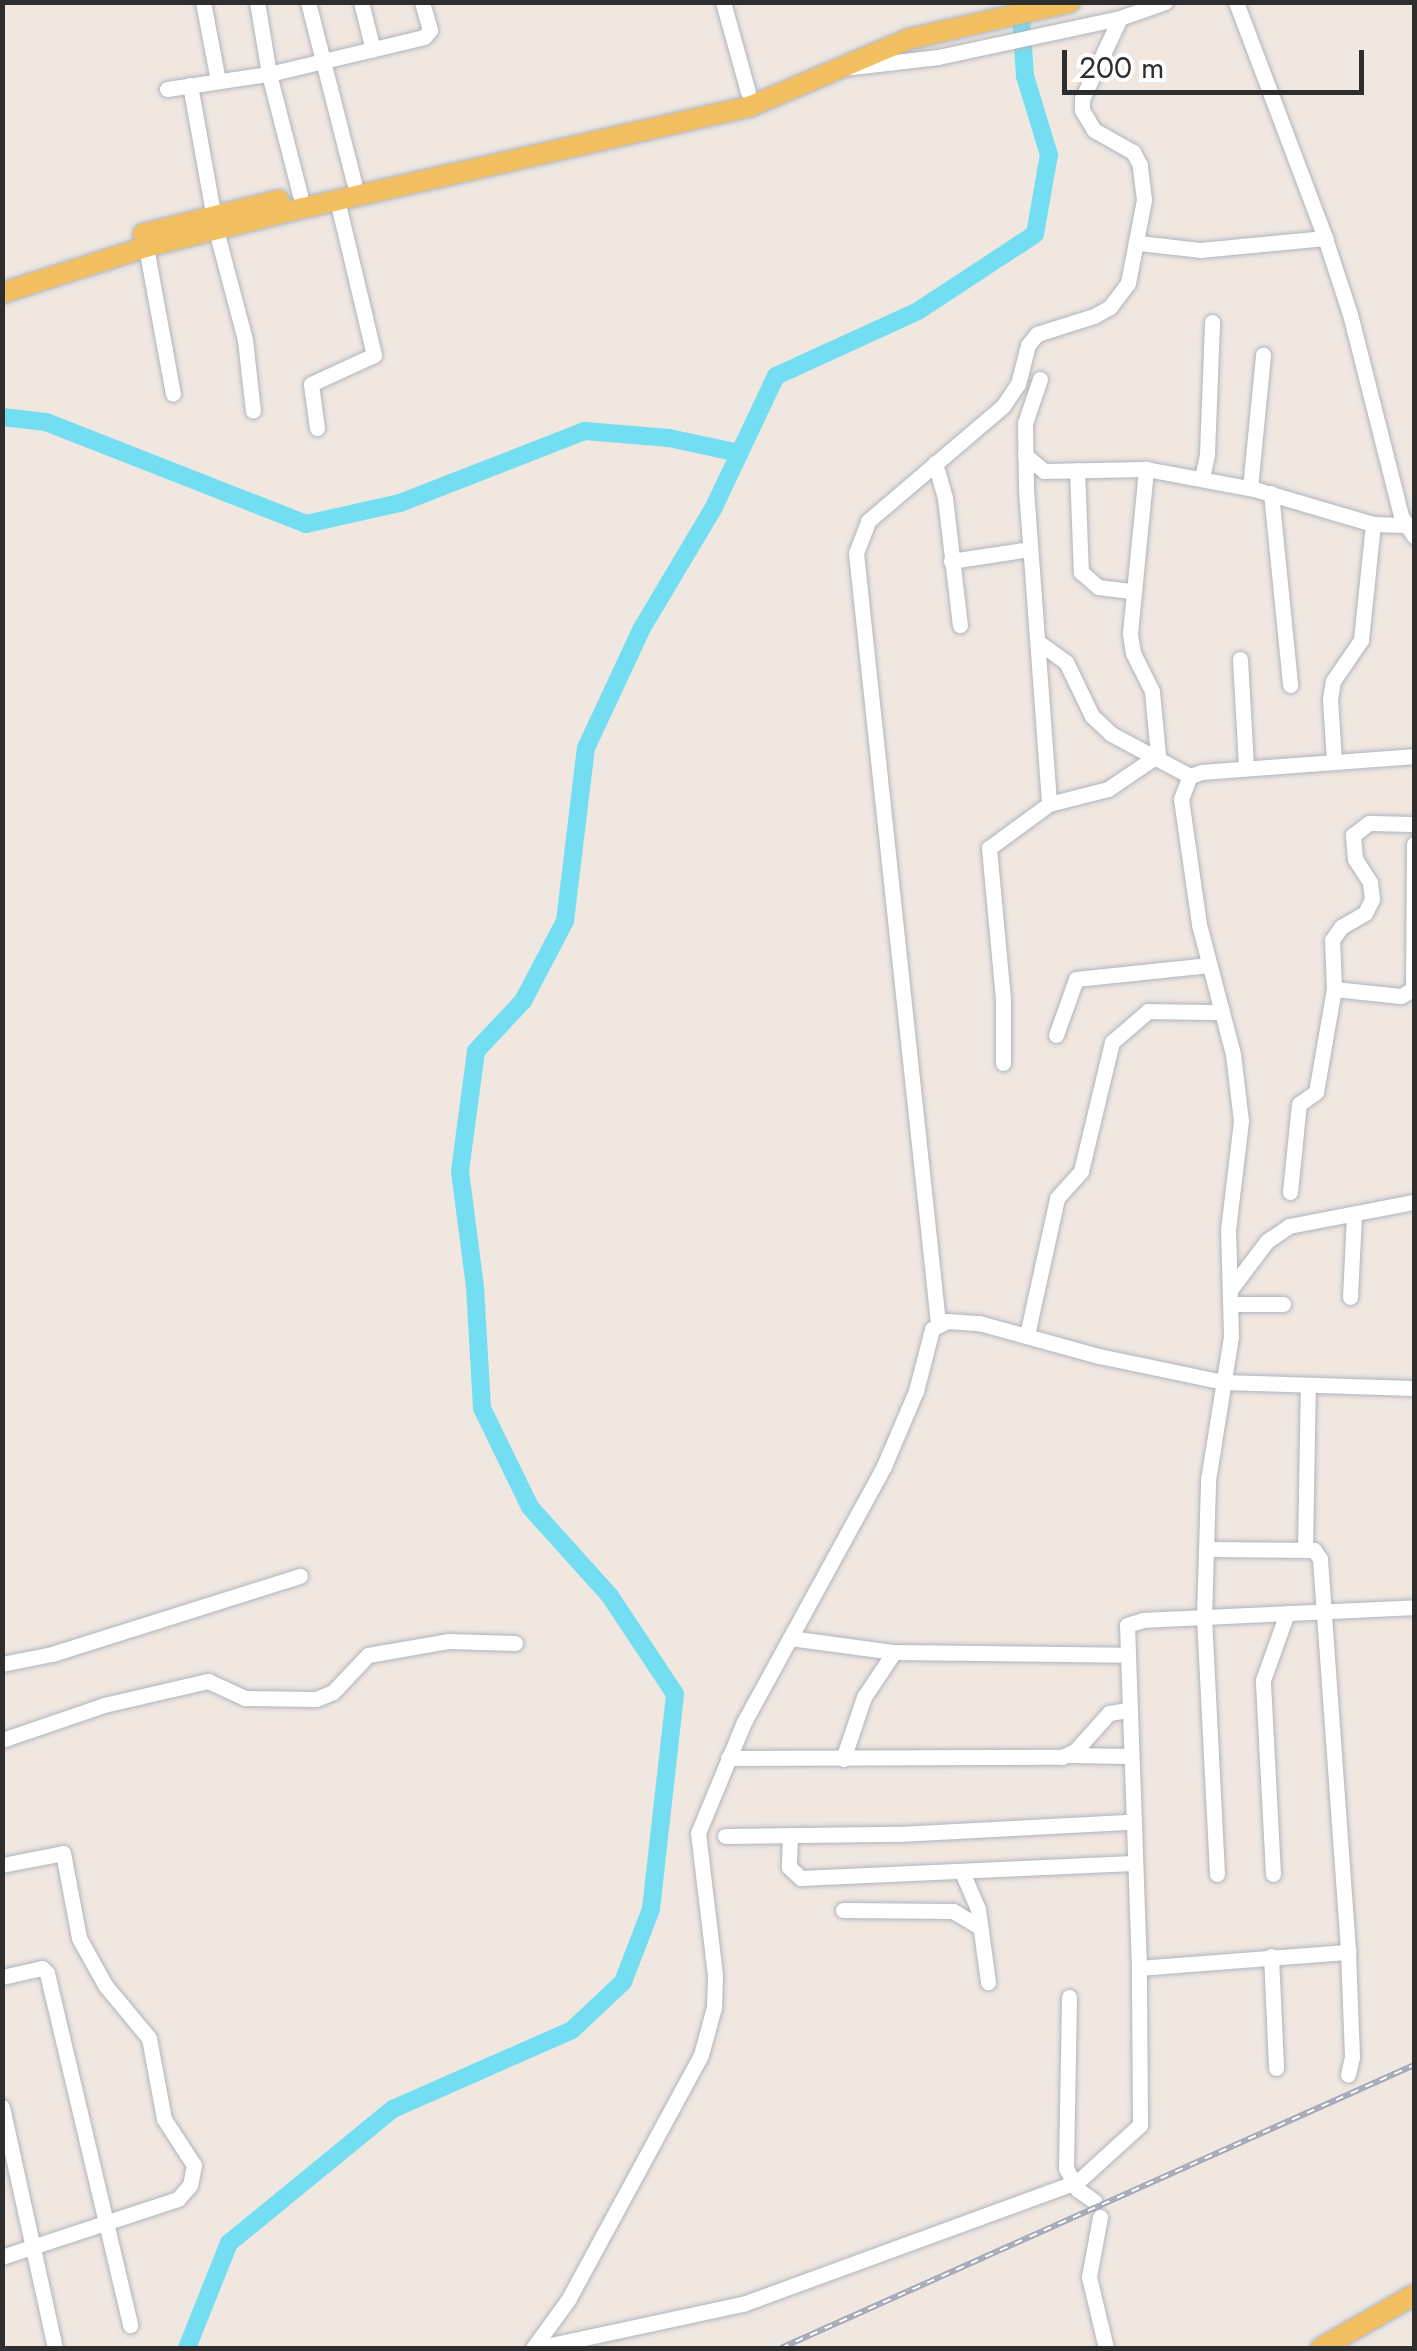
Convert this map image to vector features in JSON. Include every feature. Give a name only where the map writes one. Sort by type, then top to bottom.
[{"type":"main road","points":[[2,278],[215,223],[337,200],[750,106],[932,33],[1070,2]]},
{"type":"main road","points":[[2,292],[300,195],[770,86],[789,88]]},
{"type":"main road","points":[[1321,2348],[1414,2295]]},
{"type":"street","points":[[204,2],[218,80]]},
{"type":"street","points":[[256,2],[268,74],[300,195]]},
{"type":"street","points":[[308,2],[354,182]]},
{"type":"street","points":[[362,2],[373,50]]},
{"type":"street","points":[[168,89],[268,74],[428,35],[422,2]]},
{"type":"street","points":[[723,2],[748,92]]},
{"type":"street","points":[[838,68],[938,57],[1120,18],[1165,2]]},
{"type":"street","points":[[1025,455],[1044,471],[1146,469],[1202,478],[1410,530],[1325,238],[1236,2]]},
{"type":"street","points":[[535,2348],[568,2300],[643,2168],[709,2034],[715,1975],[696,1846],[728,1758],[878,1479],[916,1391],[928,1338],[938,1324],[856,553],[868,521],[1006,402],[1018,384],[1028,345],[1038,334],[1110,306],[1128,283],[1139,243],[1144,200],[1140,165],[1134,152],[1094,130],[1082,110],[1082,99],[1120,18]]},
{"type":"street","points":[[190,85],[215,223],[242,323],[253,411]]},
{"type":"street","points":[[317,428],[311,384],[374,355],[337,200]]},
{"type":"street","points":[[1139,243],[1200,250],[1325,238]]},
{"type":"street","points":[[146,247],[173,394]]},
{"type":"street","points":[[1202,478],[1212,322]]},
{"type":"street","points":[[1250,488],[1264,355]]},
{"type":"street","points":[[1040,379],[1025,427],[1025,455],[1049,804]]},
{"type":"street","points":[[1006,402],[1025,427]]},
{"type":"street","points":[[936,463],[945,498],[960,626]]},
{"type":"street","points":[[1146,469],[1130,633],[1133,653],[1152,691],[1158,755]]},
{"type":"street","points":[[1077,470],[1081,572],[1098,587],[1133,590]]},
{"type":"street","points":[[1271,493],[1290,685]]},
{"type":"street","points":[[1334,761],[1333,681],[1361,640],[1374,524]]},
{"type":"street","points":[[951,561],[1029,548]]},
{"type":"street","points":[[1041,644],[1066,662],[1092,716],[1111,734],[1158,755],[1190,776],[1414,756]]},
{"type":"street","points":[[1240,660],[1246,768]]},
{"type":"street","points":[[1003,1063],[1003,999],[987,857],[996,840],[1049,804],[1108,789],[1158,755]]},
{"type":"street","points":[[1190,776],[1182,798],[1193,890],[1240,1090],[1242,1120],[1228,1230],[1231,1297],[1223,1382],[1208,1480],[1204,1618],[1217,1874]]},
{"type":"street","points":[[1290,1192],[1299,1104],[1316,1092],[1334,989],[1334,933],[1359,918],[1372,899],[1370,882],[1354,859],[1355,830],[1369,824],[1414,824]]},
{"type":"street","points":[[1334,989],[1400,996],[1413,989],[1414,844]]},
{"type":"street","points":[[1056,1034],[1076,979],[1209,965]]},
{"type":"street","points":[[1027,1335],[1058,1198],[1081,1171],[1112,1042],[1148,1011],[1222,1012]]},
{"type":"street","points":[[1231,1297],[1277,1232],[1304,1221],[1414,1202]]},
{"type":"street","points":[[1350,1297],[1354,1215]]},
{"type":"street","points":[[1231,1297],[1283,1304]]},
{"type":"street","points":[[938,1324],[964,1320],[1099,1356],[1223,1382],[1414,1388]]},
{"type":"street","points":[[1305,1550],[1308,1386]]},
{"type":"street","points":[[1206,1548],[1314,1550],[1320,1559],[1348,1952],[1352,2057],[1348,2075]]},
{"type":"street","points":[[2,1664],[52,1654],[300,1576]]},
{"type":"street","points":[[535,2348],[743,2304],[1073,2184],[1140,2125],[1139,1968],[1126,1632],[1132,1622],[1414,1608]]},
{"type":"street","points":[[1273,1874],[1263,1680],[1287,1614]]},
{"type":"street","points":[[790,1638],[894,1652],[1126,1655]]},
{"type":"street","points":[[2,1740],[104,1705],[208,1681],[245,1698],[316,1700],[333,1692],[368,1656],[448,1641],[515,1643]]},
{"type":"street","points":[[844,1759],[864,1697],[894,1652]]},
{"type":"street","points":[[1070,1755],[1109,1713],[1128,1710]]},
{"type":"street","points":[[728,1758],[1129,1756]]},
{"type":"street","points":[[725,1836],[1131,1822]]},
{"type":"street","points":[[790,1836],[789,1867],[794,1876],[1133,1862]]},
{"type":"street","points":[[2,1866],[63,1853],[79,1938],[105,1985],[149,2038],[164,2119],[194,2165],[190,2185],[178,2199],[2,2257]]},
{"type":"street","points":[[962,1872],[975,1898],[988,1982]]},
{"type":"street","points":[[844,1910],[953,1911],[980,1927]]},
{"type":"street","points":[[1139,1968],[1348,1952]]},
{"type":"street","points":[[1272,1956],[1276,2068]]},
{"type":"street","points":[[2,1977],[42,1968],[47,1974],[109,2221],[130,2325]]},
{"type":"street","points":[[1069,1996],[1066,2168],[1073,2184],[1094,2201]]},
{"type":"street","points":[[2,2107],[36,2247],[55,2348]]},
{"type":"street","points":[[1100,2218],[1089,2277],[1106,2348]]},
{"type":"waterway","points":[[187,2348],[229,2243],[393,2109],[572,2030],[623,1982],[651,1909],[675,1694],[610,1596],[530,1507],[482,1408],[475,1287],[460,1171],[476,1051],[523,1001],[565,921],[586,748],[642,628],[714,507],[776,376],[918,311],[1035,234],[1049,155],[1025,76],[1020,2]]},
{"type":"waterway","points":[[2,417],[46,422],[306,524],[400,503],[585,431],[669,438],[739,453]]},
{"type":"railway","points":[[781,2348],[1414,2065]]}]
